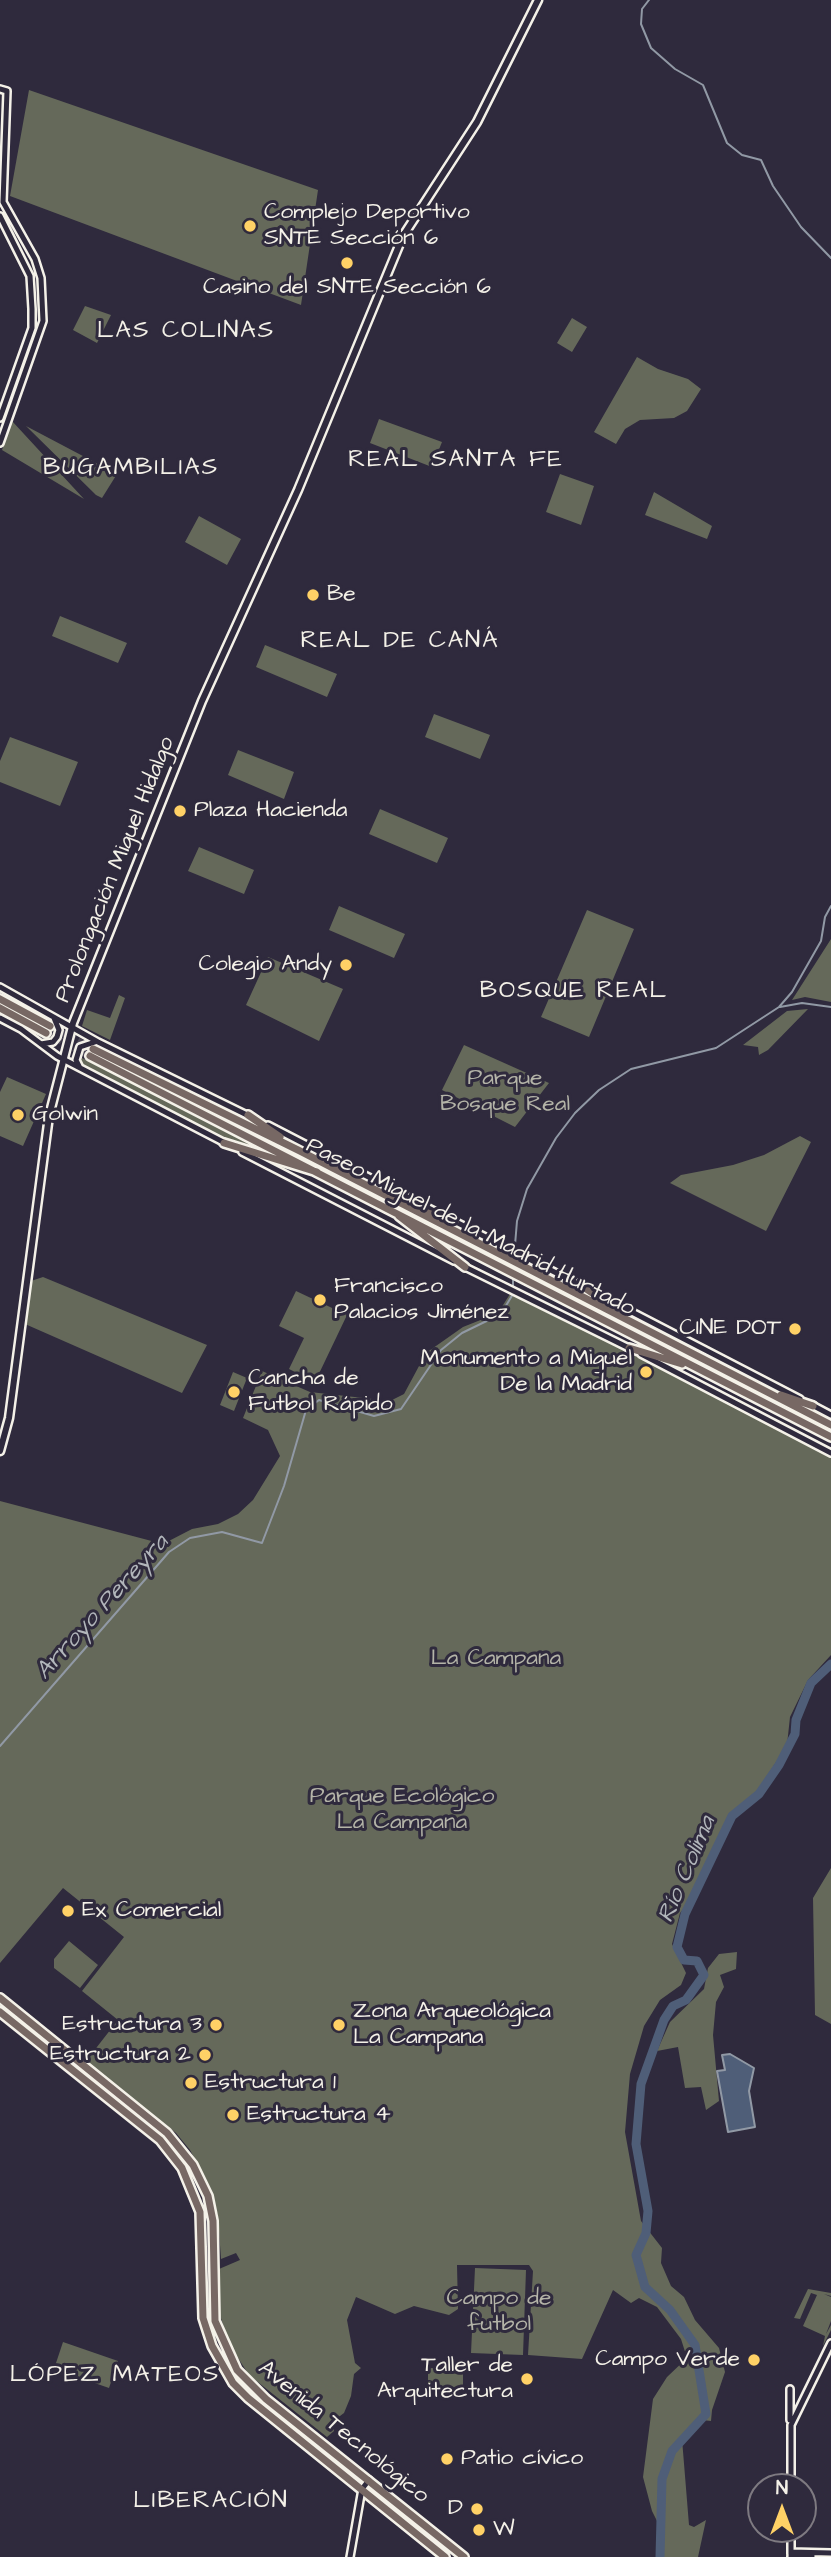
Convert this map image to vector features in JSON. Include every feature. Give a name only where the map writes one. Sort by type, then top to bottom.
[{"type":"main road","name":"Prolongación Miguel Hidalgo","points":[[0,1451],[9,1418],[42,1154],[62,1059],[72,1027],[207,688],[298,490],[412,217],[477,122],[538,0]]},
{"type":"main road","points":[[0,999],[48,1030],[0,1008]]},
{"type":"main road","name":"Paseo Miguel de la Madrid Hurtado","points":[[93,1049],[300,1151],[831,1425]]},
{"type":"main road","name":"Paseo Miguel de la Madrid Hurtado","points":[[93,1049],[321,1172],[831,1437]]},
{"type":"main road","points":[[248,1115],[300,1151]]},
{"type":"main road","points":[[224,1143],[308,1171],[321,1172]]},
{"type":"main road","points":[[398,1202],[455,1222]]},
{"type":"main road","points":[[384,1205],[465,1267]]},
{"type":"main road","points":[[579,1284],[648,1330]]},
{"type":"main road","points":[[629,1348],[696,1368]]},
{"type":"main road","points":[[759,1387],[813,1406]]},
{"type":"main road","name":"Avenida Tecnológico","points":[[0,1998],[178,2143],[208,2196],[214,2236],[213,2311],[231,2361],[266,2399],[464,2557]]},
{"type":"main road","name":"Avenida Tecnológico","points":[[0,2012],[141,2124],[172,2153],[189,2181],[200,2212],[203,2318],[222,2365],[248,2398],[446,2557]]},
{"type":"street","points":[[0,90],[8,91],[3,202],[35,259],[42,286],[43,321],[0,443]]},
{"type":"street","points":[[0,216],[30,276],[32,309],[32,328],[0,418]]},
{"type":"street","points":[[0,987],[72,1027],[93,1049],[248,1115],[831,1415]]},
{"type":"street","points":[[41,1044],[53,1042],[57,1037],[59,1030],[52,1015]]},
{"type":"street","points":[[0,1018],[81,1069],[831,1453]]},
{"type":"street","points":[[81,1069],[76,1060],[80,1047],[90,1041],[93,1049]]},
{"type":"street","points":[[791,2425],[831,2343]]},
{"type":"street","points":[[790,2389],[791,2473]]},
{"type":"street","points":[[350,2557],[362,2489],[369,2480]]},
{"type":"street","points":[[791,2555],[831,2554]]},
{"type":"green space","points":[[29,90],[318,190],[301,305],[10,196]]},
{"type":"green space","points":[[85,306],[111,315],[97,343],[73,330]]},
{"type":"green space","points":[[572,318],[587,327],[572,352],[557,343]]},
{"type":"green space","points":[[637,357],[658,369],[688,379],[701,389],[687,411],[674,418],[640,420],[625,429],[616,444],[594,432]]},
{"type":"green space","points":[[379,419],[442,442],[432,467],[370,443]]},
{"type":"green space","points":[[12,421],[84,499],[2,450]]},
{"type":"green space","points":[[26,426],[117,474],[102,498],[96,495]]},
{"type":"green space","points":[[560,474],[594,486],[581,525],[546,512]]},
{"type":"green space","points":[[654,492],[712,526],[707,539],[645,515]]},
{"type":"green space","points":[[199,516],[241,539],[227,565],[185,542]]},
{"type":"green space","points":[[60,616],[127,643],[118,663],[52,636]]},
{"type":"green space","points":[[265,645],[337,674],[327,697],[256,667]]},
{"type":"green space","points":[[434,714],[490,735],[480,759],[425,737]]},
{"type":"green space","points":[[10,737],[78,762],[60,806],[0,782],[0,761]]},
{"type":"green space","points":[[238,750],[294,772],[284,799],[228,775]]},
{"type":"green space","points":[[380,809],[448,838],[437,863],[369,834]]},
{"type":"green space","points":[[199,847],[254,870],[244,894],[188,871]]},
{"type":"green space","points":[[339,906],[405,934],[394,958],[329,930]]},
{"type":"green space","points":[[587,910],[634,929],[589,1037],[541,1017]]},
{"type":"green space","points":[[831,939],[831,1002],[805,997],[792,1000]]},
{"type":"green space","points":[[268,957],[343,989],[319,1041],[246,1005]]},
{"type":"green space","points":[[119,995],[125,998],[110,1040],[82,1026],[87,1010],[110,1018]]},
{"type":"green space","points":[[808,1009],[768,1050],[759,1055],[758,1047],[743,1045],[787,1011]]},
{"type":"green space","name":"Parque Bosque Real","points":[[464,1045],[549,1083],[515,1127],[442,1090]]},
{"type":"green space","points":[[80,1057],[290,1161],[228,1142],[83,1067]]},
{"type":"green space","name":"Golwin","points":[[7,1077],[46,1094],[23,1146],[0,1136],[0,1092]]},
{"type":"green space","points":[[800,1136],[811,1142],[766,1231],[670,1183],[681,1175],[733,1165],[764,1155]]},
{"type":"green space","points":[[43,1277],[207,1345],[182,1393],[25,1324],[31,1281]]},
{"type":"green space","points":[[296,1291],[347,1315],[315,1382],[289,1369],[304,1338],[279,1326]]},
{"type":"green space","name":"Parque Ecológico La Campana","points":[[510,1294],[640,1356],[831,1457],[831,1655],[808,1680],[790,1717],[787,1745],[768,1775],[753,1796],[728,1816],[689,1903],[680,1913],[672,1944],[686,1973],[681,1985],[660,2000],[644,2026],[630,2074],[625,2132],[641,2221],[662,2248],[661,2263],[671,2286],[684,2297],[695,2320],[719,2348],[725,2372],[711,2421],[702,2420],[682,2439],[689,2525],[694,2527],[706,2520],[698,2557],[664,2557],[663,2533],[652,2511],[643,2477],[653,2399],[667,2377],[687,2358],[681,2339],[657,2307],[639,2298],[631,2303],[613,2290],[582,2359],[528,2355],[533,2271],[529,2265],[457,2265],[458,2309],[449,2315],[414,2306],[395,2314],[356,2297],[347,2320],[355,2363],[361,2368],[354,2374],[351,2396],[344,2413],[332,2422],[334,2431],[327,2437],[249,2375],[229,2344],[219,2312],[219,2269],[240,2260],[236,2253],[221,2259],[218,2217],[212,2191],[190,2150],[176,2133],[86,2061],[118,2020],[82,1991],[124,1937],[63,1888],[0,1963],[0,1501],[163,1544],[192,1529],[218,1524],[238,1514],[253,1500],[280,1456],[268,1430],[243,1418],[262,1371],[310,1392],[390,1401],[404,1394],[426,1353],[463,1327],[498,1313]]},
{"type":"green space","name":"Cancha de Futbol Rápido","points":[[233,1372],[247,1378],[234,1411],[220,1405]]},
{"type":"green space","points":[[831,1868],[831,2024],[815,2015],[813,1898]]},
{"type":"green space","points":[[69,1941],[98,1965],[80,1988],[54,1968],[54,1959]]},
{"type":"green space","points":[[737,1952],[736,1969],[720,1975],[724,1987],[716,2002],[713,2035],[719,2101],[706,2110],[701,2087],[685,2088],[678,2047],[657,2051],[670,2022],[704,1989],[708,1968],[719,1954]]},
{"type":"green space","name":"Campo de futbol","points":[[475,2268],[526,2270],[523,2355],[471,2353]]},
{"type":"green space","points":[[808,2289],[831,2293],[831,2296],[824,2294],[831,2297],[831,2321],[826,2334],[831,2325],[831,2330],[823,2346],[825,2336],[803,2326],[817,2295],[811,2293],[800,2319],[794,2318]]},
{"type":"green space","points":[[63,2342],[118,2361],[109,2388],[54,2369]]},
{"type":"green space","points":[[428,2368],[463,2369],[463,2391],[428,2390]]},
{"type":"water","points":[[730,2054],[754,2068],[749,2091],[755,2127],[728,2132],[717,2071],[725,2070],[722,2055]]},
{"type":"waterway","name":"Arroyo Pereyra","points":[[649,0],[642,9],[641,24],[651,48],[675,69],[703,85],[727,143],[742,155],[761,160],[773,186],[801,227],[831,258]]},
{"type":"waterway","name":"Arroyo Pereyra","points":[[514,1257],[517,1221],[527,1189],[556,1138],[575,1113],[599,1090],[631,1069],[716,1048],[779,1007],[792,992],[821,941],[825,917],[831,906]]},
{"type":"waterway","points":[[780,1007],[802,1003],[831,1007]]},
{"type":"waterway","name":"Arroyo Pereyra","points":[[513,1277],[513,1289]]},
{"type":"waterway","name":"Arroyo Pereyra","points":[[0,1746],[169,1552],[190,1538],[222,1532],[262,1543],[284,1486],[306,1410],[319,1400],[374,1416],[401,1409],[441,1350],[462,1333],[501,1314],[513,1294]]},
{"type":"waterway","name":"Río Colima","points":[[660,2557],[662,2479],[672,2451],[706,2414],[695,2345],[670,2310],[645,2287],[636,2255],[646,2233],[648,2211],[636,2144],[641,2084],[664,2020],[673,2006],[686,2000],[704,1975],[697,1961],[684,1960],[677,1947],[685,1914],[732,1816],[759,1794],[779,1765],[795,1734],[796,1720],[811,1683],[831,1664]]},
{"type":"tunnel","points":[[50,1026],[93,1049]]},
{"type":"tunnel","points":[[46,1033],[90,1056]]},
{"type":"place","name":"Complejo Deportivo SNTE Sección 6","points":[[250,226]]},
{"type":"place","name":"Casino del SNTE Sección 6","points":[[347,263]]},
{"type":"place","name":"Be","points":[[313,595]]},
{"type":"place","name":"Plaza Hacienda","points":[[180,811]]},
{"type":"place","name":"Colegio Andy","points":[[346,965]]},
{"type":"place","name":"Golwin","points":[[18,1115]]},
{"type":"place","name":"Francisco Palacios Jiménez","points":[[320,1300]]},
{"type":"place","name":"CINE DOT","points":[[795,1329]]},
{"type":"place","name":"Monumento a Miguel De la Madrid","points":[[646,1372]]},
{"type":"place","name":"Cancha de Futbol Rápido","points":[[234,1392]]},
{"type":"place","name":"Ex Comercial","points":[[68,1911]]},
{"type":"place","name":"Estructura 3","points":[[216,2025]]},
{"type":"place","name":"Zona Arqueológica La Campana","points":[[339,2025]]},
{"type":"place","name":"Estructura 2","points":[[205,2055]]},
{"type":"place","name":"Estructura 1","points":[[191,2083]]},
{"type":"place","name":"Estructura 4","points":[[233,2115]]},
{"type":"place","name":"Campo Verde","points":[[754,2360]]},
{"type":"place","name":"Taller de Arquitectura","points":[[527,2379]]},
{"type":"place","name":"Patio cívico","points":[[447,2459]]},
{"type":"place","name":"D","points":[[477,2509]]},
{"type":"place","name":"W","points":[[479,2530]]},
{"type":"district","name":"LAS COLINAS","points":[[186,332]]},
{"type":"district","name":"REAL SANTA FE","points":[[456,461]]},
{"type":"district","name":"BUGAMBILIAS","points":[[131,469]]},
{"type":"district","name":"REAL DE CANÁ","points":[[400,642]]},
{"type":"district","name":"BOSQUE REAL","points":[[574,992]]},
{"type":"district","name":"LÓPEZ MATEOS","points":[[115,2376]]},
{"type":"district","name":"LIBERACIÓN","points":[[211,2502]]},
{"type":"park label","name":"La Campana","points":[[496,1659]]}]
